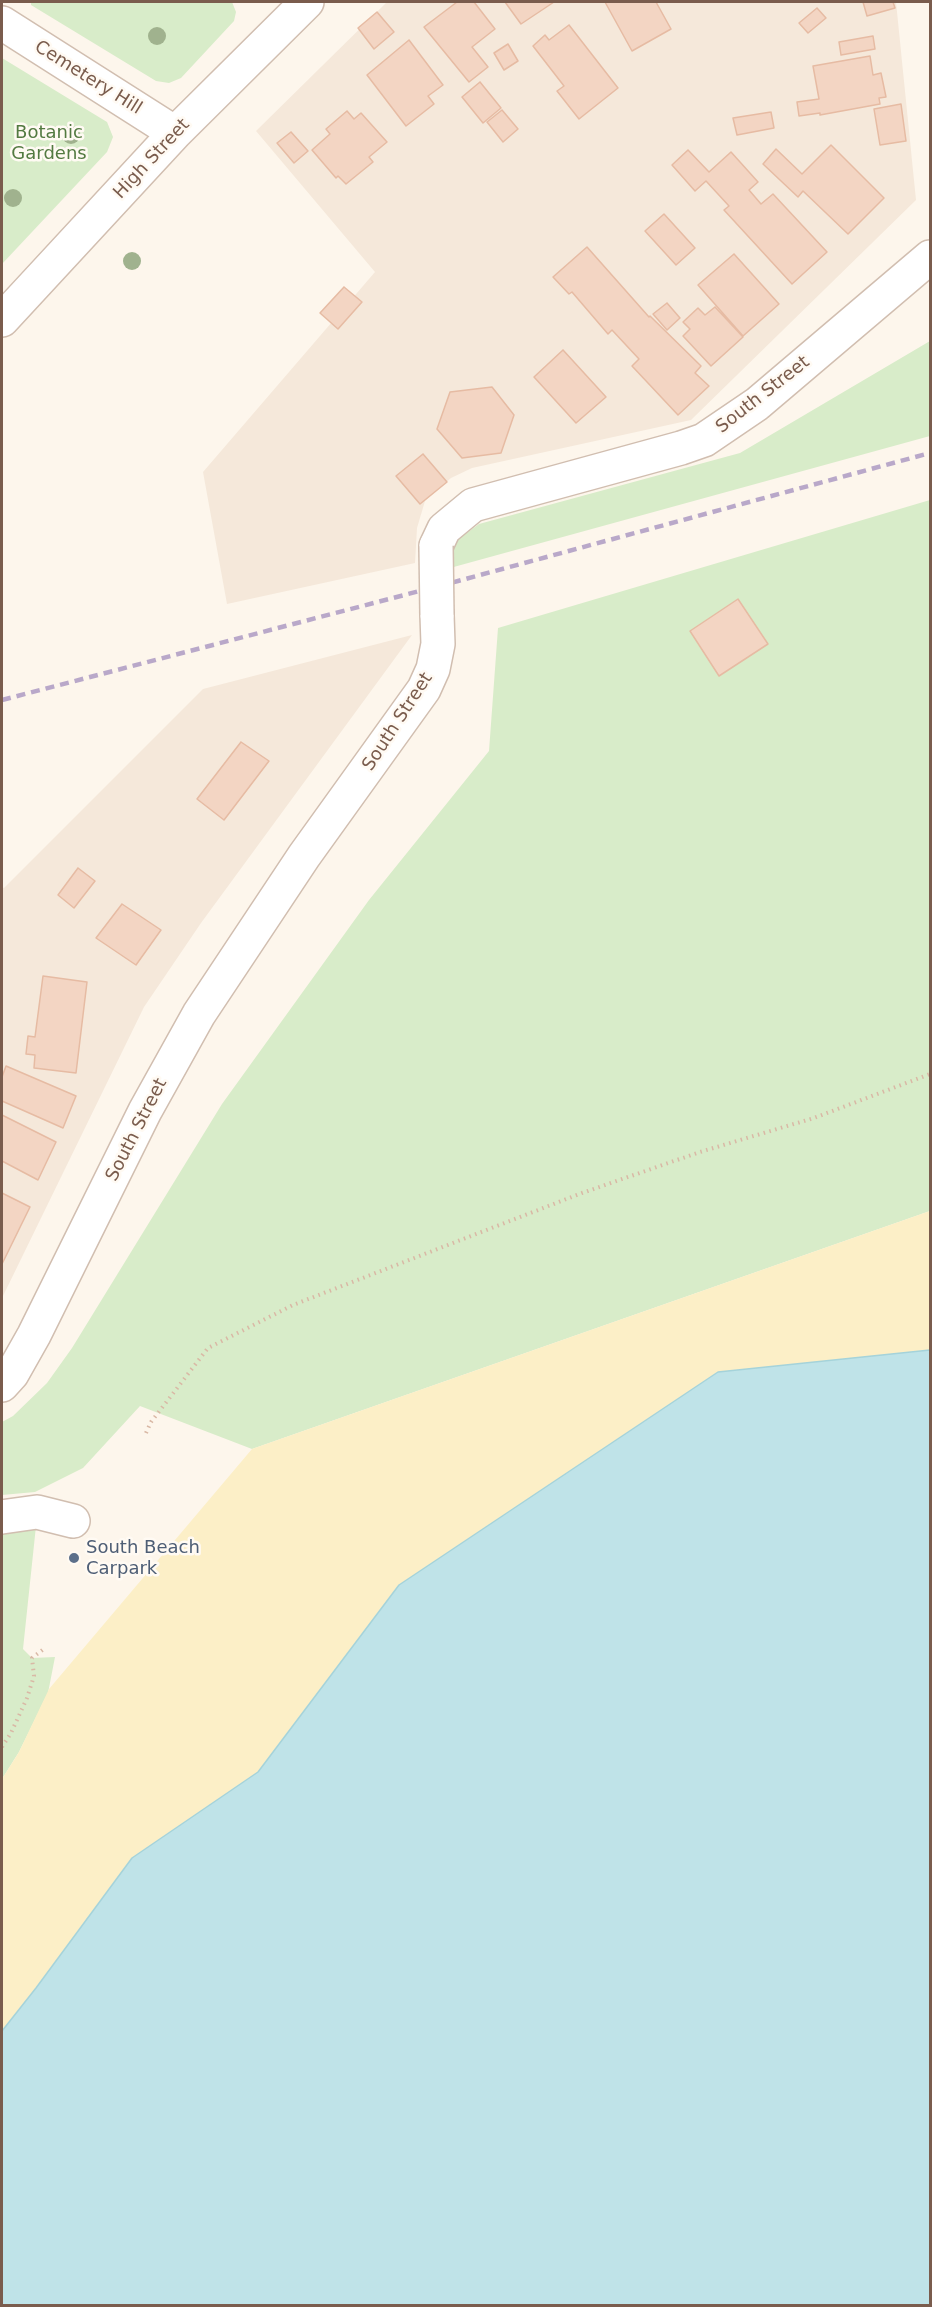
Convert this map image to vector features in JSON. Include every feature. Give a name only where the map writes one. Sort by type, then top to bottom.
[{"type":"street","name":"High Street","points":[[2,320],[175,133],[307,2]]},
{"type":"street","name":"Cemetery Hill","points":[[2,23],[175,133]]},
{"type":"street","name":"South Street","points":[[2,1385],[12,1374],[34,1335],[145,1111],[199,1014],[297,866],[424,689],[433,669],[438,644],[436,546],[444,529],[472,505],[704,440],[757,404],[930,257]]},
{"type":"street","points":[[2,1517],[37,1512],[73,1521]]},
{"type":"path","points":[[146,1434],[151,1422],[208,1348],[293,1305],[582,1193],[700,1152],[814,1118],[930,1074]]},
{"type":"path","points":[[2,1747],[27,1698],[34,1676],[32,1658],[45,1648]]},
{"type":"shaded area","points":[[387,2],[896,2],[916,200],[691,420],[472,468],[451,478],[425,501],[417,528],[415,563],[227,604],[203,472],[375,272],[256,131]]},
{"type":"shaded area","points":[[412,635],[201,923],[144,1007],[2,1298],[2,887],[4,888],[203,689]]},
{"type":"green space","points":[[31,2],[232,2],[236,12],[234,21],[181,78],[169,83],[156,81],[31,5]]},
{"type":"green space","name":"Botanic Gardens","points":[[2,58],[107,122],[113,137],[107,152],[2,264]]},
{"type":"green space","points":[[930,341],[930,436],[450,568],[449,546],[479,524],[740,453]]},
{"type":"green space","points":[[930,500],[930,1211],[252,1449],[140,1406],[83,1468],[35,1492],[2,1495],[2,1422],[13,1416],[47,1383],[72,1348],[222,1104],[369,900],[489,751],[498,628]]},
{"type":"green space","points":[[2,1526],[36,1526],[23,1649],[32,1658],[55,1657],[48,1693],[19,1752],[2,1779]]},
{"type":"sand","points":[[930,1211],[930,1350],[718,1372],[399,1585],[258,1772],[132,1858],[2,2031],[2,1779],[19,1752],[49,1689],[252,1449]]},
{"type":"water","points":[[930,1350],[930,2305],[2,2305],[2,2031],[132,1858],[258,1772],[399,1585],[718,1372]]},
{"type":"building","points":[[457,2],[474,2],[495,29],[472,47],[488,67],[469,82],[424,27]]},
{"type":"building","points":[[505,2],[554,2],[521,24]]},
{"type":"building","points":[[605,2],[656,2],[671,29],[632,51]]},
{"type":"building","points":[[863,2],[893,2],[895,8],[867,16]]},
{"type":"building","points":[[817,8],[826,18],[808,33],[799,23]]},
{"type":"building","points":[[377,12],[394,32],[374,49],[358,28]]},
{"type":"building","points":[[569,25],[618,88],[579,119],[557,91],[564,86],[533,46],[545,35],[549,40]]},
{"type":"building","points":[[873,36],[875,49],[841,55],[839,42]]},
{"type":"building","points":[[409,40],[443,85],[428,96],[434,104],[406,126],[367,75]]},
{"type":"building","points":[[508,44],[518,61],[504,70],[494,53]]},
{"type":"building","points":[[870,56],[873,75],[881,73],[886,97],[879,98],[880,104],[820,115],[820,113],[799,116],[797,102],[819,99],[813,66]]},
{"type":"building","points":[[480,82],[501,108],[483,123],[462,97]]},
{"type":"building","points":[[901,104],[906,141],[880,145],[874,109]]},
{"type":"building","points":[[502,110],[518,129],[503,142],[487,122]]},
{"type":"building","points":[[347,111],[354,119],[361,113],[387,142],[369,157],[373,162],[346,184],[338,176],[336,178],[312,150],[330,134],[326,129]]},
{"type":"building","points":[[771,112],[774,128],[737,135],[733,118]]},
{"type":"building","points":[[291,132],[308,151],[294,163],[277,143]]},
{"type":"building","points":[[831,145],[884,198],[848,234],[803,191],[798,197],[763,164],[776,149],[802,174]]},
{"type":"building","points":[[688,150],[709,172],[731,152],[758,182],[749,190],[761,204],[773,194],[827,252],[792,284],[724,210],[729,206],[706,181],[695,191],[672,165]]},
{"type":"building","points":[[664,214],[695,248],[676,265],[645,231]]},
{"type":"building","points":[[587,247],[649,317],[701,366],[695,373],[709,386],[678,415],[632,366],[639,359],[612,330],[608,334],[572,292],[569,294],[553,277]]},
{"type":"building","points":[[734,254],[779,304],[743,336],[698,285]]},
{"type":"building","points":[[344,287],[362,302],[338,329],[320,313]]},
{"type":"building","points":[[667,303],[680,318],[667,330],[653,314]]},
{"type":"building","points":[[715,307],[743,337],[711,366],[683,336],[690,329],[683,322],[698,308],[705,315]]},
{"type":"building","points":[[563,350],[606,397],[576,423],[534,377]]},
{"type":"building","points":[[492,387],[514,415],[501,453],[462,458],[437,429],[450,392]]},
{"type":"building","points":[[423,454],[447,482],[420,504],[396,476]]},
{"type":"building","points":[[738,599],[768,644],[719,676],[690,631]]},
{"type":"building","points":[[241,742],[269,761],[224,820],[197,799]]},
{"type":"building","points":[[78,868],[95,881],[74,908],[58,895]]},
{"type":"building","points":[[122,904],[161,930],[136,965],[96,938]]},
{"type":"building","points":[[43,976],[87,982],[76,1073],[34,1068],[35,1055],[26,1054],[28,1036],[35,1037]]},
{"type":"building","points":[[6,1066],[76,1096],[63,1128],[2,1101],[2,1077]]},
{"type":"building","points":[[2,1115],[56,1142],[38,1180],[2,1161]]},
{"type":"building","points":[[2,1193],[30,1207],[2,1264]]},
{"type":"railway","points":[[2,700],[458,581],[930,453]]},
{"type":"place","name":"South Beach Carpark","points":[[74,1558]]}]
